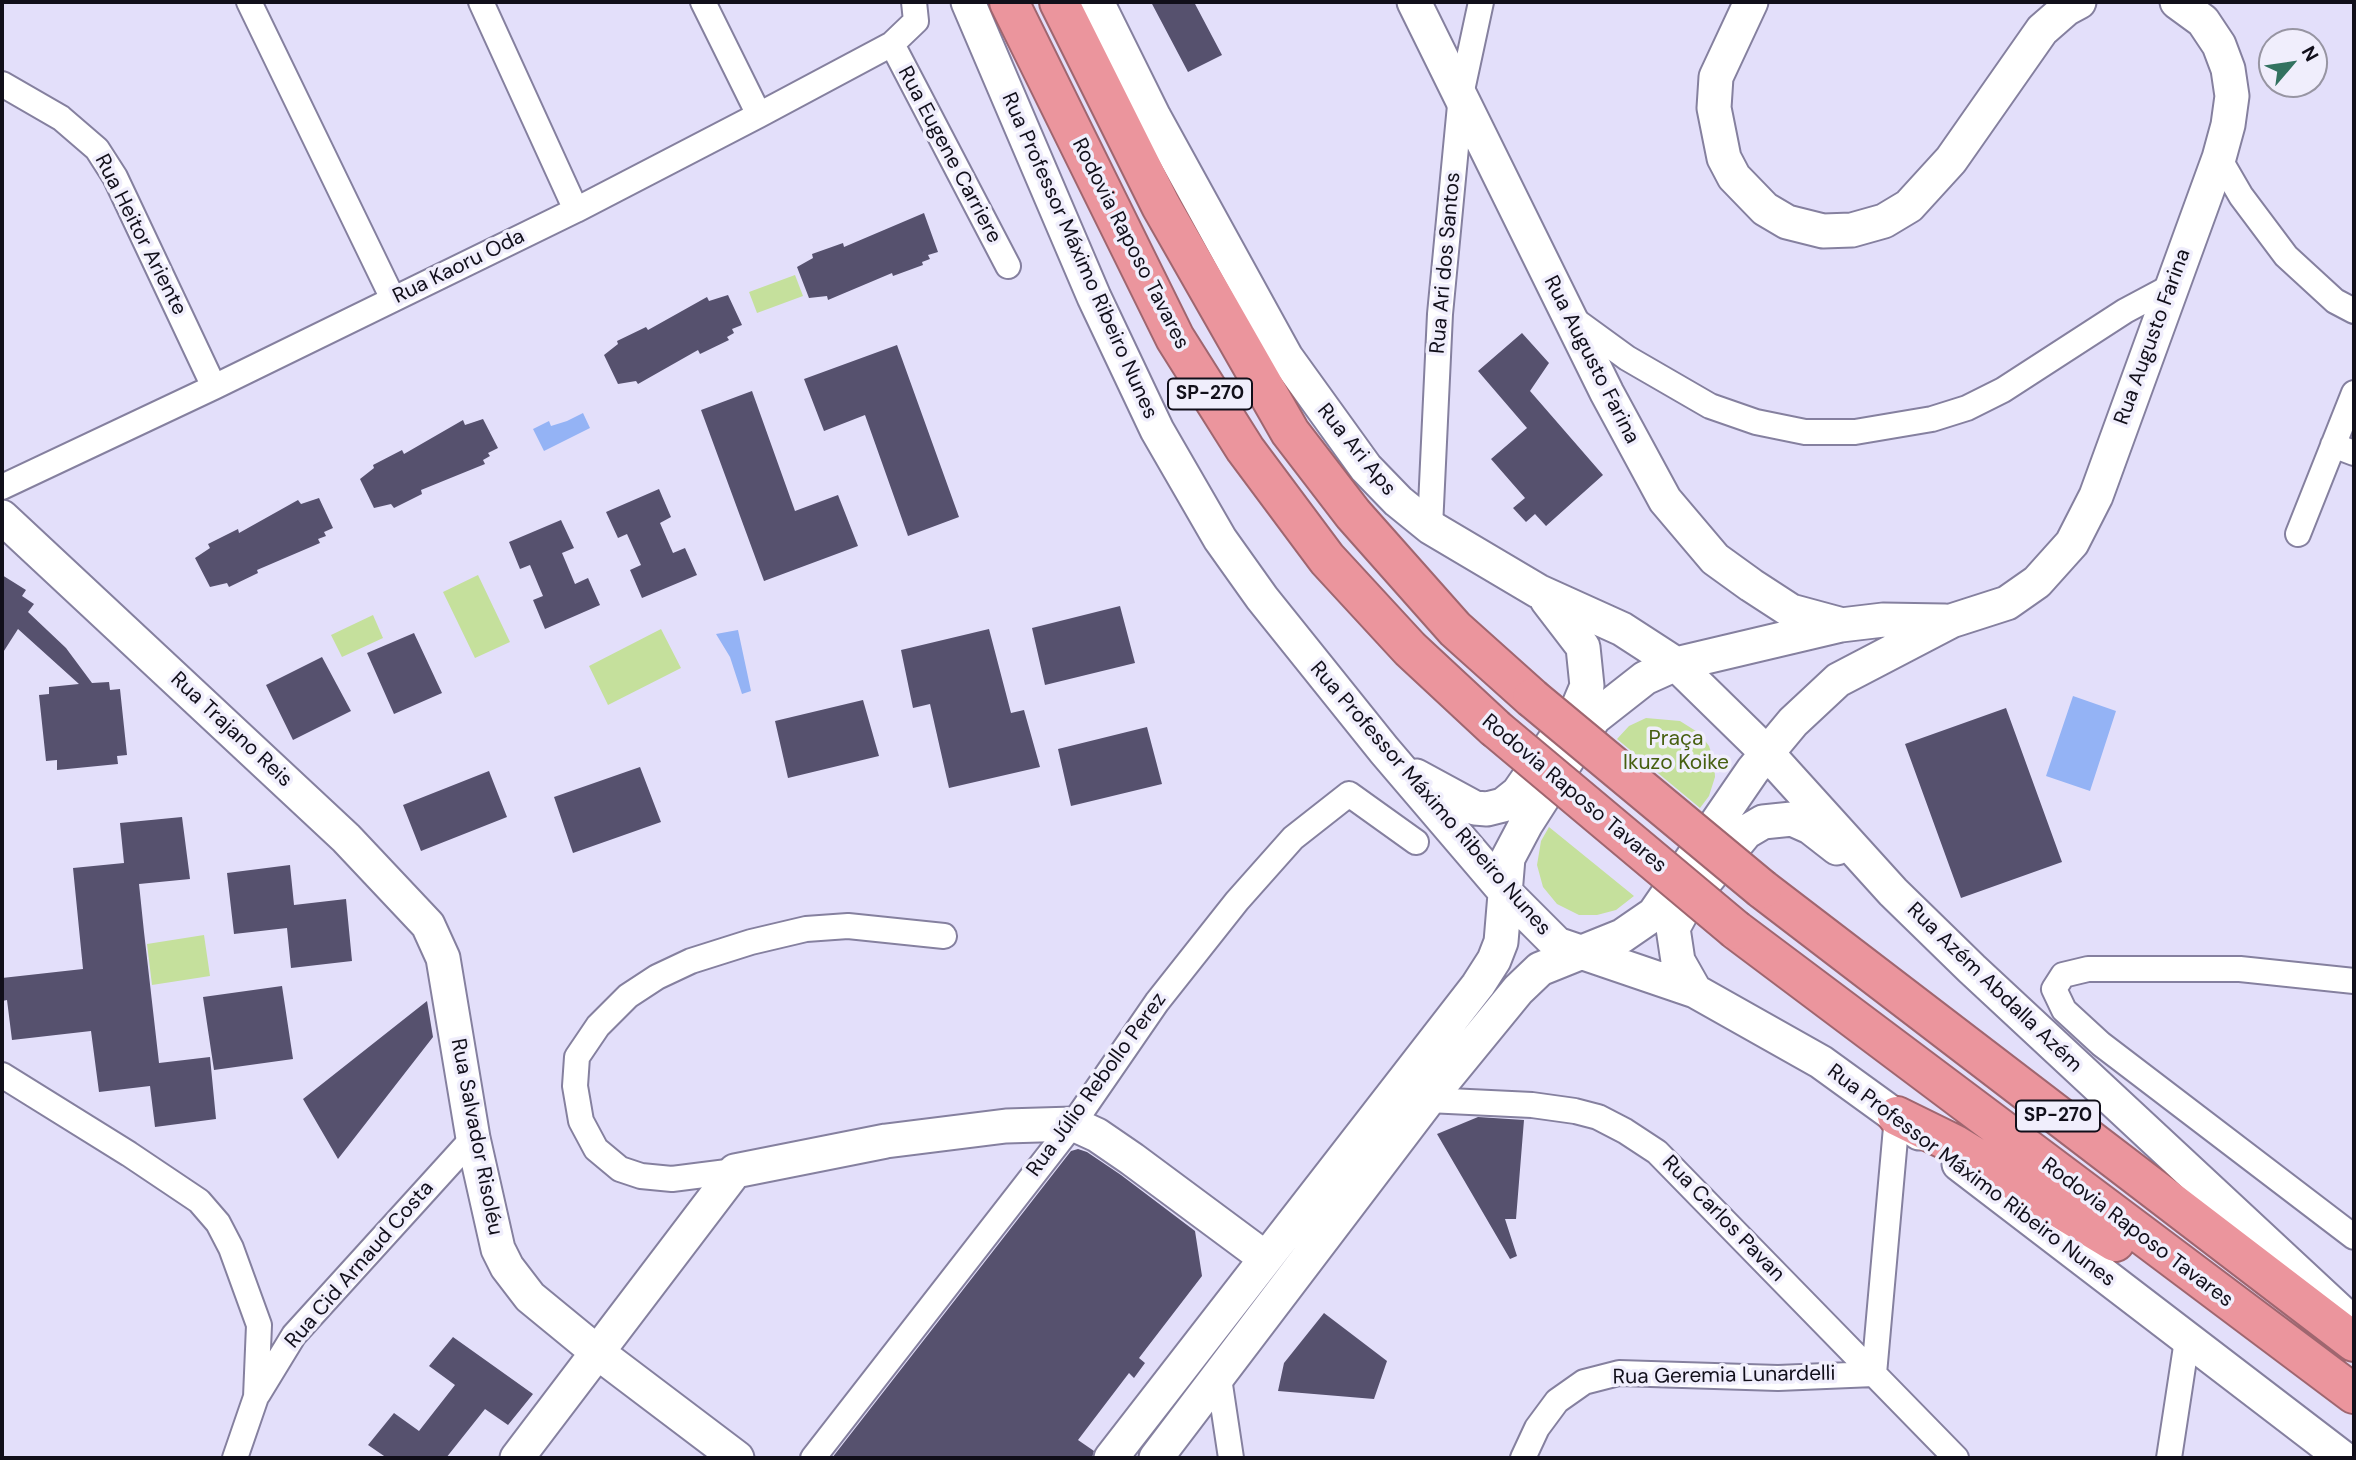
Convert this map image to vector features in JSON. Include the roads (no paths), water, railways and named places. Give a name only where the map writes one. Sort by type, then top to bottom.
[{"type":"highway","name":"Rodovia Raposo Tavares","points":[[1009,2],[1175,338],[1245,449],[1327,559],[1410,649],[1495,728],[1736,930],[2354,1394]]},
{"type":"highway","name":"SP-270","points":[[1059,2],[1161,206],[1290,432],[1353,514],[1455,629],[1532,698],[1762,889],[2354,1342]]},
{"type":"highway","points":[[1898,1116],[1954,1144],[2101,1235],[2231,1304]]},
{"type":"main road","name":"Rua Professor Máximo Ribeiro Nunes","points":[[968,2],[1094,298],[1157,430],[1220,539],[1262,598],[1399,767],[1507,894],[1557,944],[1578,954],[1695,991],[1821,1062],[1898,1116],[2343,1458]]},
{"type":"main road","name":"Rua Ari Aps","points":[[1097,2],[1154,117],[1286,358],[1321,410],[1366,468],[1398,501],[1430,527],[1538,590],[1622,629],[1676,664],[1768,754]]},
{"type":"main road","name":"Rua Augusto Farina","points":[[1414,2],[1645,467],[1686,528],[1715,559],[1791,611],[1841,625]]},
{"type":"main road","points":[[1751,2],[1716,76],[1714,108],[1724,158],[1734,177],[1765,209],[1787,222],[1823,231],[1852,230],[1874,224],[1909,206],[1951,160],[2042,30],[2066,9],[2079,2]]},
{"type":"main road","name":"Rua Augusto Farina","points":[[1156,1458],[1428,1100],[1518,990],[1540,969],[1622,936],[1654,914],[1720,816],[1793,722],[1838,680],[1951,621],[2007,603],[2037,582],[2072,543],[2096,496],[2219,158],[2232,96],[2228,69],[2218,45],[2203,20],[2177,2]]},
{"type":"main road","name":"Rua Trajano Reis","points":[[2,516],[346,838],[428,925],[443,958]]},
{"type":"main road","points":[[1399,767],[1475,808],[1487,809],[1503,804],[1518,793],[1578,705],[1587,686],[1588,666],[1583,647],[1575,632],[1538,590]]},
{"type":"main road","name":"Rua Augusto Farina","points":[[1111,1458],[1264,1257],[1478,985],[1494,960],[1501,942],[1508,858],[1594,718],[1645,678],[1676,664],[1841,625],[1883,620],[1951,621]]},
{"type":"main road","name":"Rua Azém Abdalla Azém","points":[[1768,754],[1893,892],[2354,1326]]},
{"type":"main road","points":[[1695,991],[1678,961],[1673,928],[1685,906],[1737,843],[1763,822],[1792,819],[1810,827],[1893,892]]},
{"type":"main road","name":"Rua Salvador Risoléu","points":[[443,958],[473,1139],[498,1249],[507,1267],[530,1297],[597,1352],[737,1458]]},
{"type":"main road","points":[[517,1458],[735,1171],[886,1141],[1006,1126],[1073,1124],[1097,1135],[1132,1159],[1264,1257]]},
{"type":"street","points":[[249,2],[393,299]]},
{"type":"street","points":[[481,2],[576,210]]},
{"type":"street","points":[[702,2],[759,115]]},
{"type":"street","points":[[900,38],[916,21],[914,2]]},
{"type":"street","name":"Rua Ari dos Santos","points":[[1430,527],[1440,314],[1461,95],[1481,2]]},
{"type":"street","name":"Rua Kaoru Oda","points":[[2,487],[576,210],[900,38]]},
{"type":"street","name":"Rua Eugene Carriere","points":[[900,38],[1007,266]]},
{"type":"street","name":"Rua Heitor Ariente","points":[[2,84],[61,118],[84,134],[97,149],[115,177],[214,387]]},
{"type":"street","points":[[2219,158],[2241,196],[2286,256],[2335,301],[2354,311]]},
{"type":"street","points":[[1568,315],[1627,358],[1710,406],[1756,422],[1805,432],[1855,432],[1932,419],[1967,408],[2003,390],[2125,312],[2170,287]]},
{"type":"street","points":[[2298,534],[2343,449],[2354,393]]},
{"type":"street","name":"Rua Júlio Rebollo Perez","points":[[813,1458],[1073,1124],[1157,1002],[1237,901],[1293,838],[1349,794],[1416,842]]},
{"type":"street","points":[[735,1171],[672,1179],[641,1176],[620,1169],[597,1149],[581,1121],[575,1086],[577,1057],[598,1026],[628,996],[657,977],[691,961],[751,942],[806,929],[848,926],[944,936]]},
{"type":"street","name":"Rua Azém Abdalla Azém","points":[[2354,981],[2240,969],[2088,969],[2063,975],[2054,989],[2064,1010],[2101,1044],[2354,1237]]},
{"type":"street","points":[[2,1075],[129,1154],[198,1201],[218,1223],[232,1248],[259,1325],[256,1397],[235,1458]]},
{"type":"street","name":"Rua Carlos Pavan","points":[[1428,1100],[1532,1105],[1575,1111],[1598,1117],[1625,1130],[1657,1152],[1956,1458]]},
{"type":"street","points":[[1874,1374],[1898,1116]]},
{"type":"street","name":"Rua Cid Arnaud Costa","points":[[256,1397],[294,1335],[473,1139]]},
{"type":"street","points":[[259,1325],[294,1335]]},
{"type":"street","points":[[2169,1458],[2187,1340]]},
{"type":"street","name":"Rua Geremia Lunardelli","points":[[1523,1458],[1537,1427],[1557,1401],[1584,1382],[1619,1373],[1778,1378],[1874,1374]]},
{"type":"street","points":[[1219,1378],[1231,1458]]},
{"type":"water","points":[[583,413],[590,428],[544,451],[533,429],[549,421],[551,426],[567,421]]},
{"type":"water","points":[[738,630],[751,691],[742,694],[730,657],[716,634]]},
{"type":"water","points":[[2073,696],[2116,711],[2090,791],[2046,776]]},
{"type":"park label","name":"Praça Ikuzo Koike","points":[[1676,751]]}]
